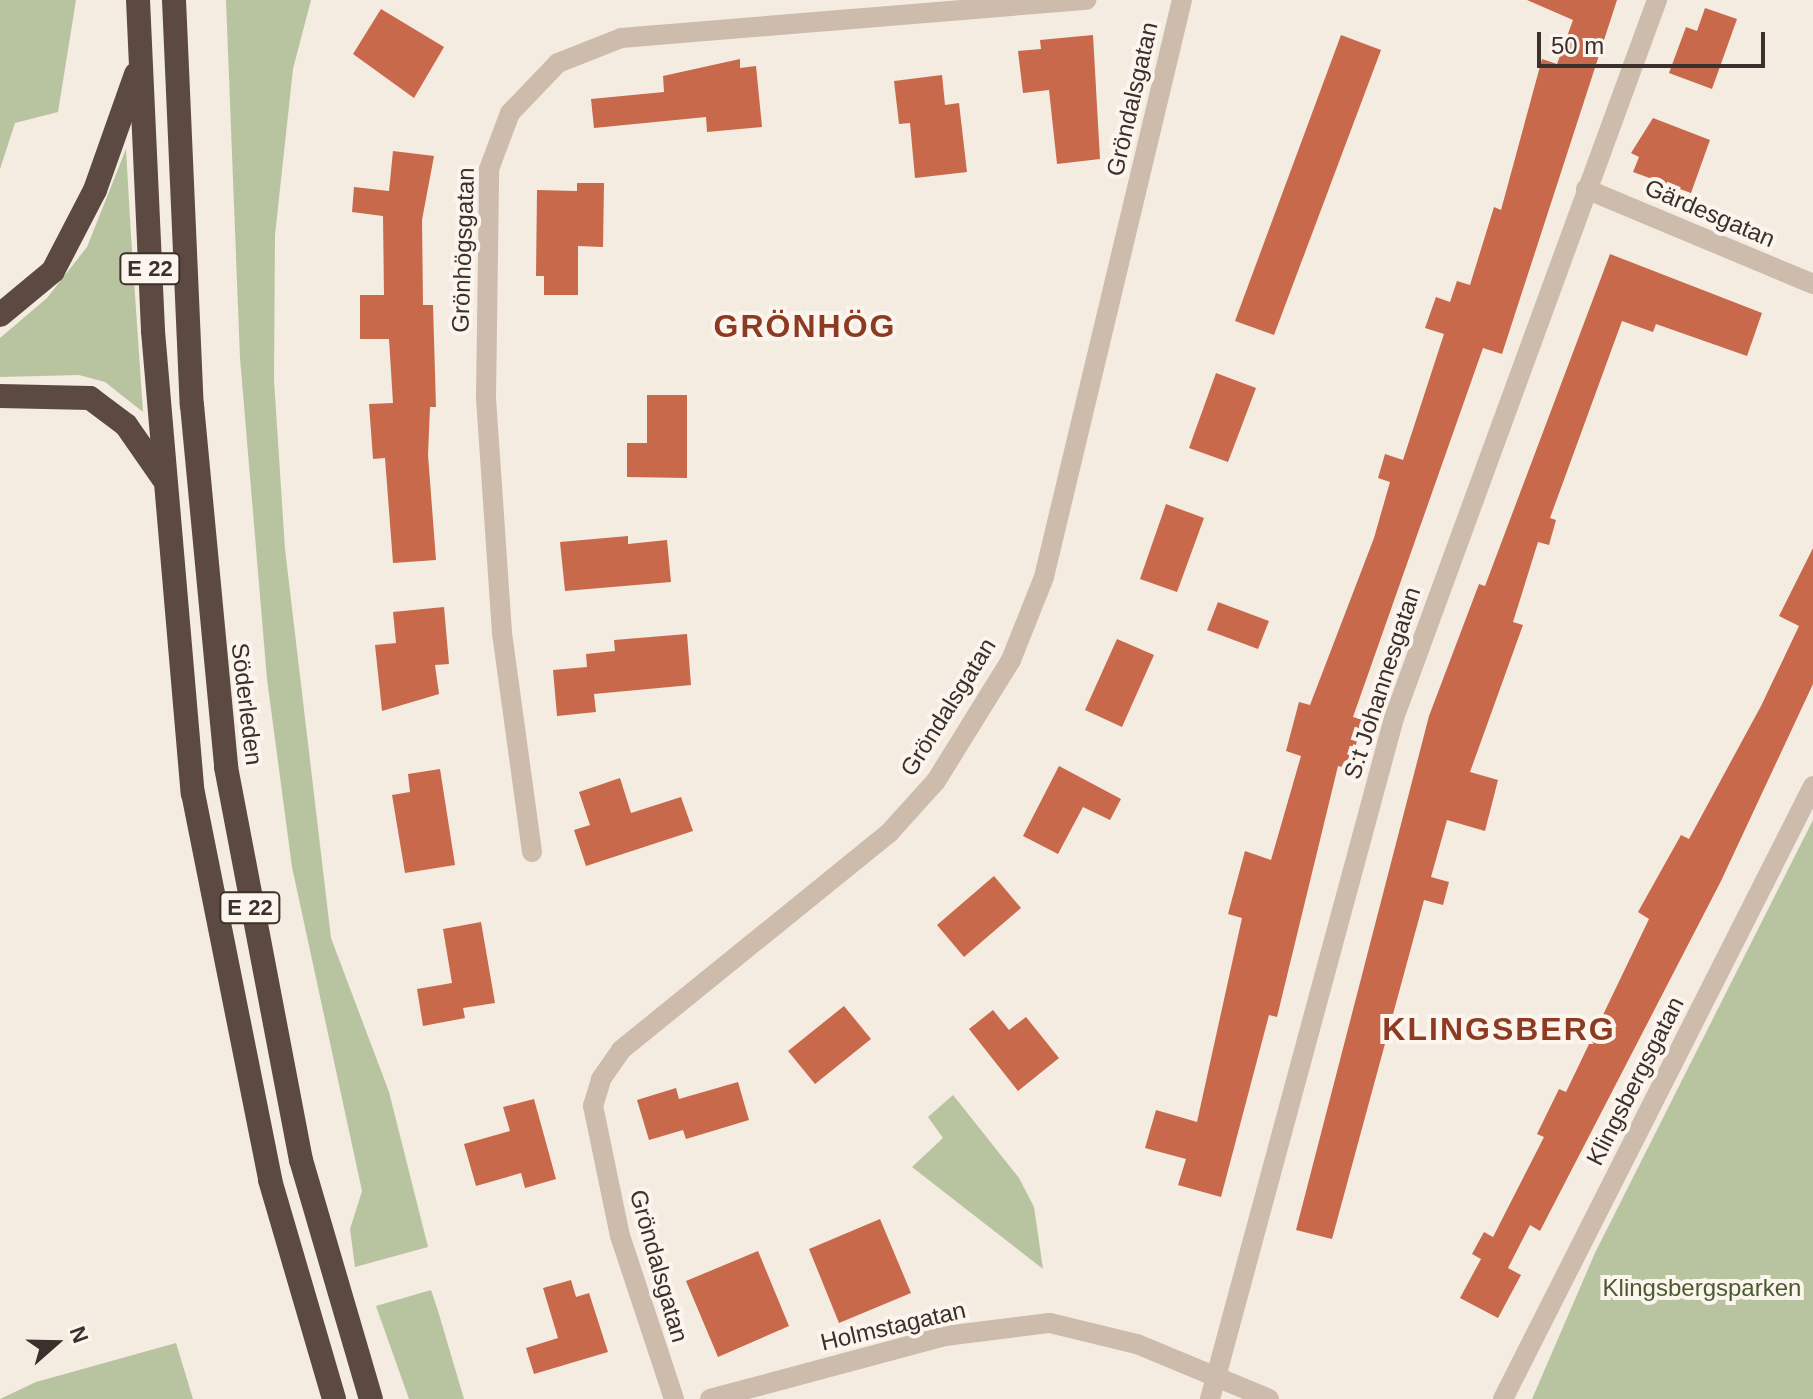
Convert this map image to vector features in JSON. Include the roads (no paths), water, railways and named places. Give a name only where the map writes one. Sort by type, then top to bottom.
[{"type":"highway","name":"E 22","points":[[138,0],[163,478],[193,793],[225,980],[270,1180],[334,1399]]},
{"type":"highway","name":"Söderleden","points":[[174,0],[192,405],[226,767],[301,1160],[371,1399]]},
{"type":"highway","points":[[0,315],[53,271],[95,190],[141,60]]},
{"type":"highway","points":[[0,396],[63,393],[108,407],[163,478]]},
{"type":"street","name":"Grönhögsgatan","points":[[532,852],[502,633],[486,397],[489,169],[510,113],[558,63],[621,38],[1086,0]]},
{"type":"street","name":"Gröndalsgatan","points":[[674,1399],[614,1212],[593,1106],[601,1079],[621,1050],[889,833],[936,781],[1011,660],[1044,577],[1182,0]]},
{"type":"street","name":"S:t Johannesgatan","points":[[1210,1399],[1211,1377],[1394,718],[1657,0]]},
{"type":"street","name":"Gärdesgatan","points":[[1586,189],[1813,284]]},
{"type":"street","name":"Klingsbergsgatan","points":[[1503,1399],[1813,786]]},
{"type":"street","name":"Holmstagatan","points":[[710,1399],[945,1336],[1050,1323],[1137,1344],[1269,1399]]},
{"type":"district","name":"GRÖNHÖG","points":[[805,326]]},
{"type":"district","name":"KLINGSBERG","points":[[1499,1029]]},
{"type":"park label","name":"Klingsbergsparken","points":[[1702,1288]]}]
